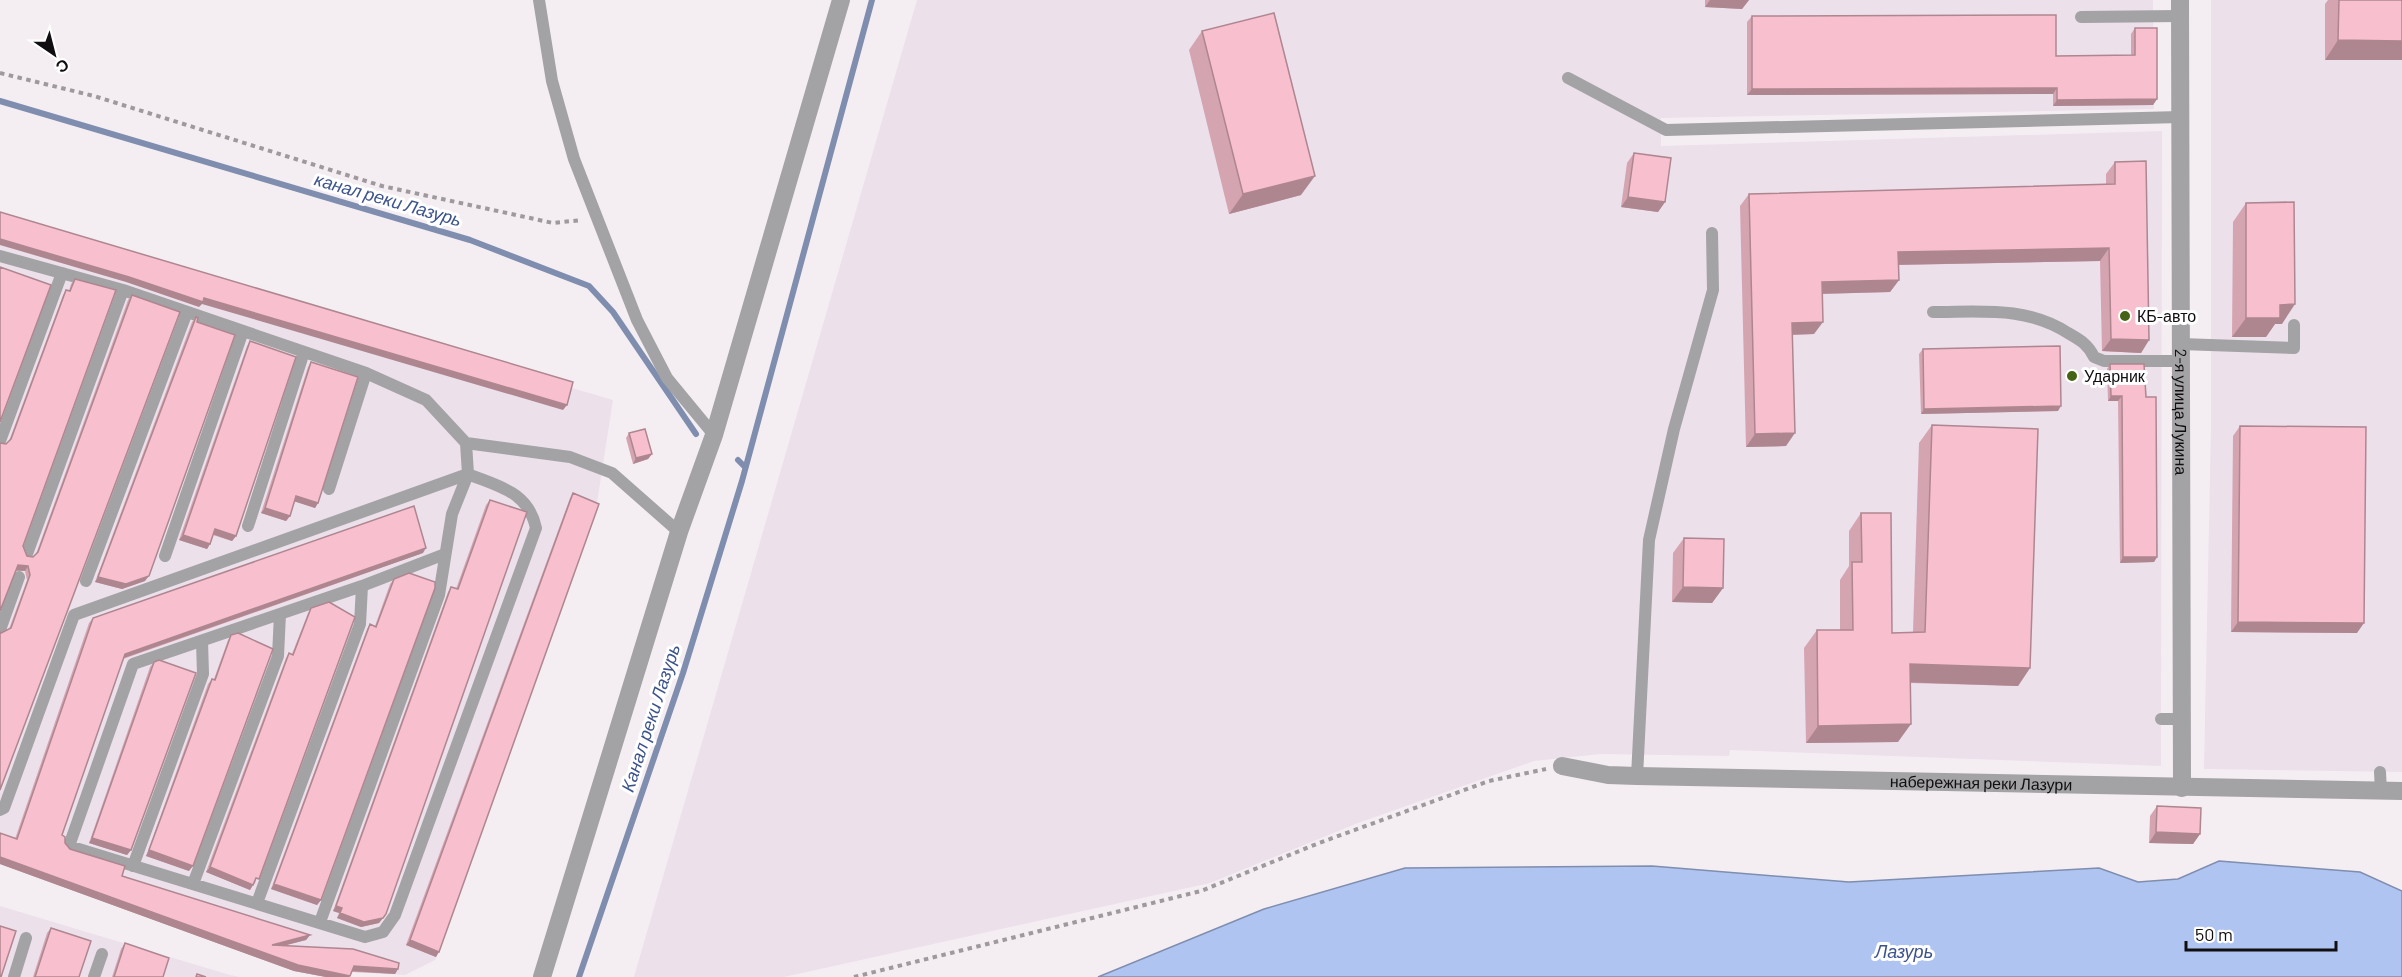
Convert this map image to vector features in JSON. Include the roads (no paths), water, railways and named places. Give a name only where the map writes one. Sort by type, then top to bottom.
[{"type":"street","points":[[542,977],[679,532],[714,435],[841,0]]},
{"type":"street","name":"2-я улица Лукина","points":[[2180,8],[2182,788]]},
{"type":"street","name":"набережная реки Лазури","points":[[1562,766],[1608,775],[1637,776],[2402,791]]},
{"type":"lane","points":[[539,0],[552,81],[574,159],[596,219],[637,320],[668,378],[714,435]]},
{"type":"lane","points":[[2081,17],[2180,8]]},
{"type":"lane","points":[[1568,78],[1666,130],[2181,117]]},
{"type":"lane","points":[[1637,776],[1649,540],[1674,429],[1713,290],[1712,233]]},
{"type":"lane","points":[[0,256],[123,290],[366,373],[426,400],[465,443],[468,474],[452,514],[439,595],[321,922]]},
{"type":"lane","points":[[0,441],[62,273]]},
{"type":"lane","points":[[27,554],[123,290]]},
{"type":"lane","points":[[86,581],[187,312]]},
{"type":"lane","points":[[1933,312],[2004,312],[2047,320],[2088,346],[2094,357],[2104,361],[2181,352],[2294,348],[2294,325]]},
{"type":"lane","points":[[165,556],[243,331]]},
{"type":"lane","points":[[248,526],[304,352]]},
{"type":"lane","points":[[330,489],[366,373]]},
{"type":"lane","points":[[465,443],[570,457],[612,473],[679,532]]},
{"type":"lane","points":[[0,810],[4,808],[74,615],[468,474],[516,494],[533,511],[536,528],[395,915],[384,932],[365,937],[69,846],[133,664],[362,586],[446,554]]},
{"type":"lane","points":[[0,630],[19,577]]},
{"type":"lane","points":[[257,903],[360,624],[362,586]]},
{"type":"lane","points":[[193,884],[278,656],[280,614]]},
{"type":"lane","points":[[133,866],[203,674],[202,641]]},
{"type":"lane","points":[[2161,719],[2182,719]]},
{"type":"lane","points":[[2380,772],[2381,791]]},
{"type":"lane","points":[[14,977],[26,939]]},
{"type":"lane","points":[[94,977],[102,954]]},
{"type":"water","name":"Лазурь","points":[[2219,861],[2360,872],[2402,891],[2402,977],[1098,977],[1264,909],[1405,868],[1652,866],[1849,882],[2099,868],[2138,882],[2178,879]]},
{"type":"waterway","name":"Канал реки Лазурь","points":[[579,977],[683,673],[742,481],[872,0]]},
{"type":"waterway","name":"канал реки Лазурь","points":[[0,101],[470,240],[589,286],[613,312],[696,434]]},
{"type":"waterway","points":[[738,460],[745,467]]},
{"type":"place","name":"КБ-авто","points":[[2125,316]]},
{"type":"place","name":"Ударник","points":[[2072,376]]}]
